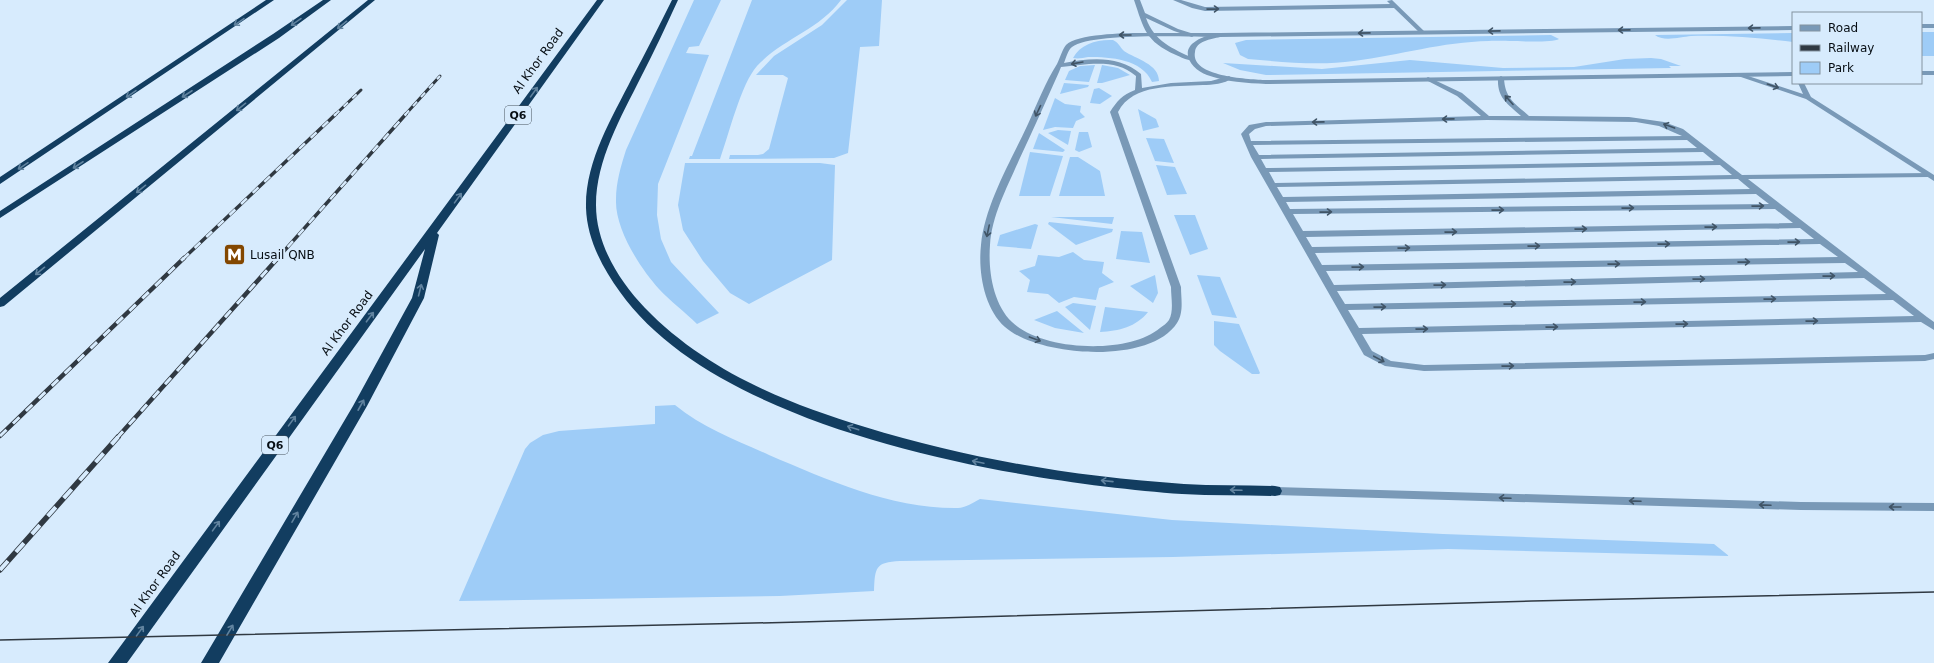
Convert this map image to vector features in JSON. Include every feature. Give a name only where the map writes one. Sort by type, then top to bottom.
[{"type":"highway","points":[[0,181],[271,0]]},
{"type":"highway","points":[[0,215],[276,36],[328,0]]},
{"type":"highway","points":[[0,304],[372,0]]},
{"type":"highway","name":"Al Khor Road","points":[[117,663],[294,418],[435,230],[601,0]]},
{"type":"highway","points":[[675,0],[607,139],[596,172],[591,207],[598,244],[618,283],[652,323],[702,362],[740,384],[810,414],[890,440],[980,462],[1075,478],[1175,488],[1275,491]]},
{"type":"highway","points":[[210,663],[360,406],[418,298],[435,230]]},
{"type":"street","points":[[1137,0],[1144,15],[1145,24],[1153,35],[1166,48],[1191,59]]},
{"type":"street","points":[[1176,0],[1194,7],[1205,9],[1395,6]]},
{"type":"street","points":[[1389,0],[1422,32]]},
{"type":"street","points":[[1144,15],[1176,30],[1192,35]]},
{"type":"street","points":[[1922,26],[1934,26]]},
{"type":"street","points":[[1229,78],[1213,82],[1171,85],[1138,90],[1123,98],[1116,105],[1114,112],[1157,228],[1168,268],[1176,288],[1176,308],[1173,322],[1155,338],[1126,347],[1093,349],[1046,343],[1024,335],[1008,325],[998,310],[987,277],[985,246],[990,221],[996,202],[1058,66],[1069,46],[1074,42],[1082,39],[1104,36],[1153,35],[1792,28]]},
{"type":"street","points":[[1220,35],[1195,44],[1191,50],[1191,59],[1194,64],[1203,70],[1229,78],[1266,82],[1792,74]]},
{"type":"street","points":[[1058,66],[1089,61],[1120,64],[1129,67],[1139,75],[1138,90]]},
{"type":"street","points":[[1922,73],[1934,73]]},
{"type":"street","points":[[1737,74],[1808,98],[1931,177]]},
{"type":"street","points":[[1501,78],[1500,90],[1507,100],[1527,118]]},
{"type":"street","points":[[1428,79],[1453,89],[1467,99],[1487,118]]},
{"type":"street","points":[[1801,84],[1808,98]]},
{"type":"street","points":[[1934,327],[1680,130],[1650,121],[1487,118],[1266,124],[1252,127],[1245,134],[1248,143],[1263,170],[1368,353],[1389,364],[1424,368],[1917,358],[1934,356]]},
{"type":"street","points":[[1248,143],[1689,138]]},
{"type":"street","points":[[1256,157],[1705,150]]},
{"type":"street","points":[[1263,170],[1722,163]]},
{"type":"street","points":[[1272,185],[1740,177],[1931,177]]},
{"type":"street","points":[[1280,200],[1759,191]]},
{"type":"street","points":[[1287,212],[1778,206]]},
{"type":"street","points":[[1300,234],[1802,225]]},
{"type":"street","points":[[1309,250],[1823,241]]},
{"type":"street","points":[[1319,268],[1848,260]]},
{"type":"street","points":[[1331,288],[1867,275]]},
{"type":"street","points":[[1341,307],[1895,297]]},
{"type":"street","points":[[1355,331],[1924,319]]},
{"type":"street","points":[[1275,491],[1801,506],[1934,507]]},
{"type":"green space","points":[[694,0],[721,0],[699,46],[689,47],[686,53],[709,55],[658,184],[657,215],[661,239],[671,262],[719,313],[697,324],[659,289],[644,270],[630,248],[624,235],[617,211],[616,200],[618,180],[626,150]]},
{"type":"green space","points":[[752,0],[841,0],[822,19],[778,49],[757,66],[751,74],[741,97],[720,159],[689,159],[690,156],[692,156]]},
{"type":"green space","points":[[847,0],[882,0],[879,46],[860,47],[848,153],[834,158],[729,159],[730,155],[758,155],[763,154],[769,149],[788,78],[783,75],[756,75],[774,56],[822,25]]},
{"type":"green space","points":[[1922,32],[1934,32],[1934,56],[1922,56]]},
{"type":"green space","points":[[1792,33],[1792,42],[1717,36],[1691,36],[1667,39],[1655,35]]},
{"type":"green space","points":[[1551,35],[1559,39],[1526,42],[1472,42],[1438,46],[1354,61],[1328,63],[1301,63],[1248,59],[1240,55],[1235,43],[1246,40]]},
{"type":"green space","points":[[1101,40],[1113,40],[1118,43],[1124,51],[1151,66],[1158,75],[1159,81],[1152,82],[1141,68],[1125,61],[1097,57],[1073,58],[1080,49],[1090,43]]},
{"type":"green space","points":[[1625,59],[1661,59],[1681,66],[1669,66],[1671,68],[1266,75],[1240,70],[1223,63],[1322,69],[1410,60],[1503,68],[1574,67]]},
{"type":"green space","points":[[1095,65],[1089,82],[1065,80],[1069,71],[1080,66]]},
{"type":"green space","points":[[1102,65],[1118,68],[1130,75],[1097,83]]},
{"type":"green space","points":[[1064,83],[1089,85],[1088,87],[1060,94]]},
{"type":"green space","points":[[1099,88],[1112,96],[1100,104],[1090,103],[1094,89]]},
{"type":"green space","points":[[1055,98],[1065,104],[1081,106],[1080,112],[1085,117],[1076,121],[1073,128],[1055,127],[1043,130]]},
{"type":"green space","points":[[1138,109],[1156,119],[1159,127],[1143,131]]},
{"type":"green space","points":[[1058,130],[1071,131],[1068,145],[1048,133]]},
{"type":"green space","points":[[1079,132],[1088,132],[1092,147],[1079,152],[1075,150]]},
{"type":"green space","points":[[1039,133],[1065,150],[1063,152],[1033,149]]},
{"type":"green space","points":[[1146,138],[1164,139],[1174,163],[1155,161]]},
{"type":"green space","points":[[1030,152],[1063,156],[1050,196],[1019,196]]},
{"type":"green space","points":[[1070,157],[1078,157],[1100,171],[1105,196],[1059,196]]},
{"type":"green space","points":[[685,163],[820,163],[835,165],[832,260],[749,304],[730,293],[703,261],[683,230],[678,205]]},
{"type":"green space","points":[[1156,165],[1175,167],[1187,194],[1167,195]]},
{"type":"green space","points":[[1174,215],[1195,215],[1208,249],[1190,255]]},
{"type":"green space","points":[[1051,217],[1114,217],[1112,224]]},
{"type":"green space","points":[[1049,222],[1113,229],[1112,232],[1076,245],[1048,224]]},
{"type":"green space","points":[[1035,224],[1038,225],[1031,249],[997,246],[1000,235]]},
{"type":"green space","points":[[1121,231],[1142,232],[1150,263],[1116,259]]},
{"type":"green space","points":[[1073,252],[1084,260],[1104,262],[1102,273],[1114,282],[1099,288],[1096,300],[1074,297],[1059,303],[1048,294],[1027,292],[1030,280],[1019,271],[1035,266],[1038,255],[1059,257]]},
{"type":"green space","points":[[1155,275],[1158,293],[1153,303],[1130,286]]},
{"type":"green space","points":[[1197,275],[1220,277],[1237,318],[1212,315]]},
{"type":"green space","points":[[1073,303],[1096,306],[1090,330],[1065,307]]},
{"type":"green space","points":[[1105,307],[1148,312],[1133,325],[1114,331],[1100,332]]},
{"type":"green space","points":[[1057,311],[1084,333],[1055,328],[1034,320]]},
{"type":"green space","points":[[1214,321],[1239,324],[1260,373],[1259,374],[1252,374],[1214,345]]},
{"type":"green space","points":[[675,405],[708,427],[791,464],[837,483],[909,504],[961,508],[980,499],[1172,520],[1443,534],[1714,544],[1729,556],[1448,549],[1173,557],[900,561],[886,563],[878,568],[875,577],[874,591],[780,596],[459,601],[525,449],[530,443],[543,435],[559,431],[655,424],[655,406]]},
{"type":"tram line","points":[[0,640],[801,622],[1532,601],[1934,592]]},
{"type":"railway","points":[[405,115],[440,76]]},
{"type":"railway","points":[[335,115],[361,90]]},
{"type":"railway","points":[[183,259],[336,114]]},
{"type":"railway","points":[[277,259],[406,114]]},
{"type":"railway","points":[[0,436],[184,258]]},
{"type":"railway","points":[[117,438],[278,258]]},
{"type":"railway","points":[[0,570],[118,437]]},
{"type":"place","name":"Lusail QNB","points":[[234,255]]}]
